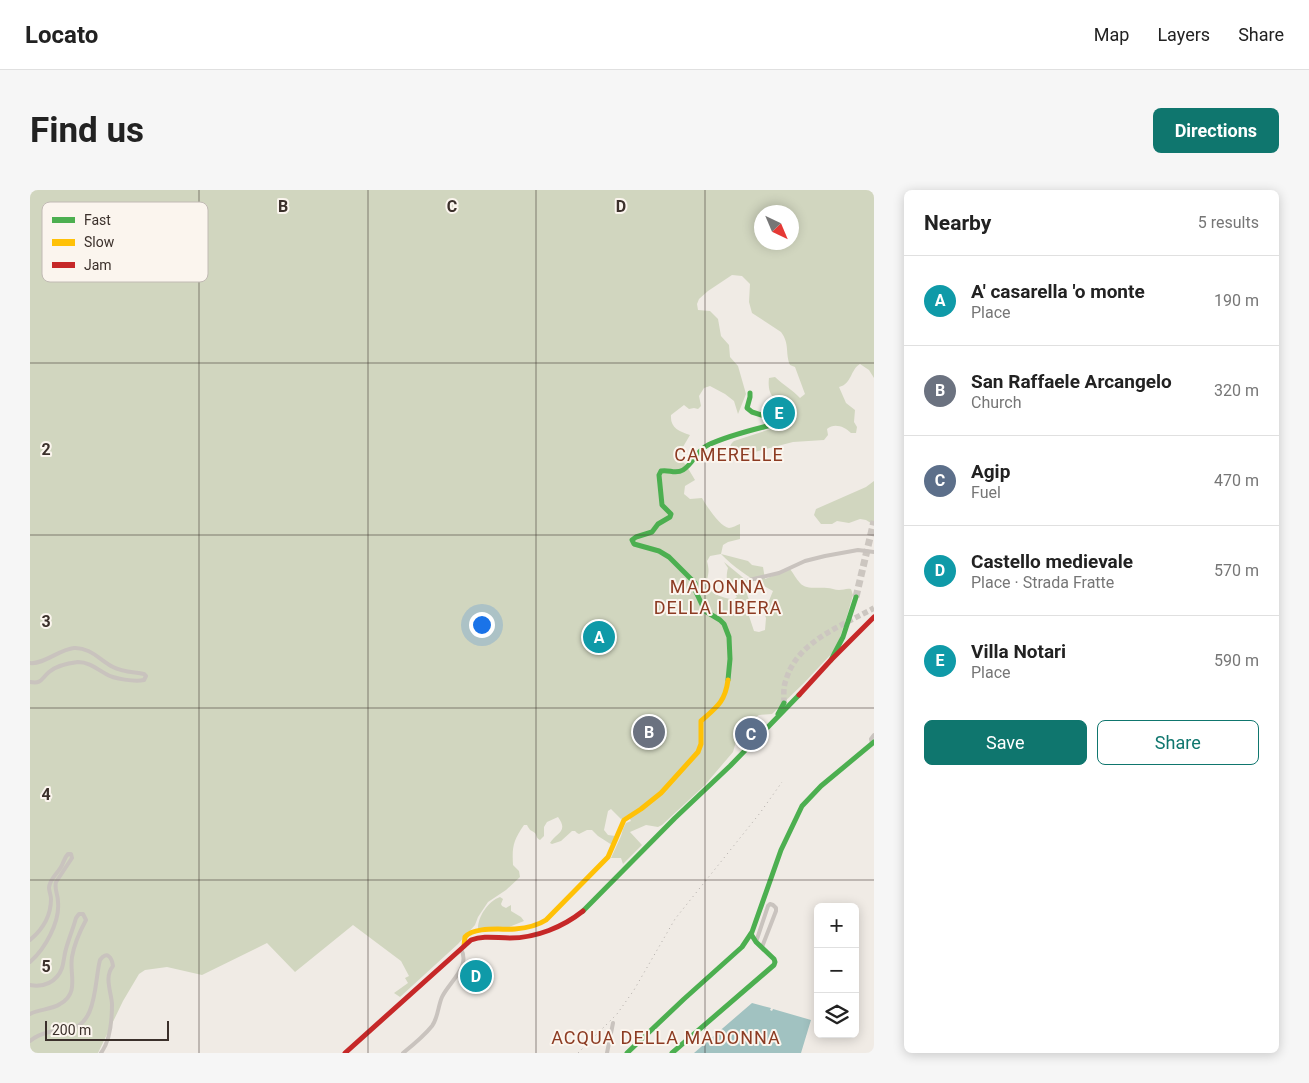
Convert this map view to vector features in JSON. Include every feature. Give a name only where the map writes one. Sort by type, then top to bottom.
[{"type":"main road","points":[[462,947],[468,935],[478,930],[515,929],[539,924],[546,920],[608,857],[624,820],[661,793],[698,752],[702,739],[701,721],[720,705],[725,695],[730,659],[729,638],[724,624],[705,611],[698,598],[694,583],[669,557],[659,551],[634,544],[632,540],[652,532],[658,524],[670,517],[671,514],[662,505],[659,475],[661,471],[666,470],[676,473],[684,470],[705,446],[775,424],[774,419],[748,409],[746,406],[750,400],[750,393]]},
{"type":"main road","points":[[831,660],[846,633],[856,597]]},
{"type":"main road","points":[[344,1053],[471,940],[478,936],[511,938],[550,931],[567,923],[582,912],[675,818],[718,778],[874,617]]},
{"type":"main road","points":[[773,722],[784,703]]},
{"type":"main road","points":[[628,1053],[747,941],[764,900],[781,850],[802,806],[822,786],[873,743]]},
{"type":"main road","points":[[672,1053],[776,962],[756,942],[751,934]]},
{"type":"main road","points":[[747,941],[756,942]]},
{"type":"street","points":[[750,580],[779,573],[805,561],[825,556],[858,550],[874,552]]},
{"type":"street","points":[[30,663],[36,664],[74,648],[86,650],[121,671],[144,674],[146,676],[144,680],[140,681],[120,679],[108,675],[89,664],[80,662],[58,667],[37,683],[30,682]]},
{"type":"street","points":[[873,743],[871,739],[874,735]]},
{"type":"street","points":[[30,940],[43,927],[49,913],[50,883],[61,867],[64,858],[68,854],[72,854],[72,858],[56,882],[58,902],[52,931],[48,941],[30,962]]},
{"type":"street","points":[[756,942],[770,904],[776,908],[764,949]]},
{"type":"street","points":[[761,906],[767,909]]},
{"type":"street","points":[[30,985],[40,986],[47,984],[58,975],[62,969],[76,918],[83,914],[86,920],[72,957],[73,981],[70,993],[61,1004],[30,1014]]},
{"type":"street","points":[[404,1053],[434,1023],[441,998],[462,964],[462,947]]},
{"type":"street","points":[[30,1041],[46,1032],[73,1029],[85,1020],[89,1015],[93,1002],[100,960],[106,955],[110,956],[113,966],[108,979],[112,1009],[108,1041],[101,1053]]},
{"type":"street","points":[[607,1053],[614,1023]]},
{"type":"green space","points":[[30,190],[874,190],[874,378],[869,370],[860,364],[854,370],[849,380],[839,387],[846,403],[855,410],[854,422],[857,427],[856,433],[851,433],[839,426],[833,426],[827,429],[828,435],[824,440],[793,442],[747,454],[732,455],[730,447],[734,441],[780,426],[790,419],[794,408],[786,399],[775,399],[771,395],[769,378],[775,377],[800,398],[805,394],[795,367],[790,365],[784,336],[752,313],[749,302],[750,284],[742,276],[732,275],[708,291],[699,299],[697,304],[698,310],[710,311],[718,319],[721,336],[729,345],[730,357],[738,366],[746,394],[738,414],[734,401],[710,386],[704,388],[699,396],[701,406],[698,409],[689,409],[684,405],[671,415],[674,426],[690,435],[678,457],[686,465],[695,480],[685,486],[684,494],[690,499],[702,498],[725,527],[730,528],[740,524],[740,539],[723,545],[721,554],[763,567],[765,579],[790,569],[805,587],[839,590],[851,589],[853,595],[835,650],[772,714],[759,715],[744,725],[737,738],[733,752],[704,786],[662,825],[658,827],[646,825],[630,832],[642,845],[623,864],[621,858],[611,858],[626,823],[631,821],[628,815],[621,819],[611,809],[608,811],[604,830],[608,835],[615,836],[616,838],[612,845],[592,830],[579,834],[572,831],[561,841],[550,843],[562,829],[558,817],[547,822],[544,827],[544,836],[540,840],[527,825],[524,825],[515,840],[513,853],[513,865],[519,871],[520,877],[506,890],[488,902],[475,925],[458,944],[400,997],[394,993],[408,983],[405,978],[409,976],[401,961],[353,925],[295,972],[267,943],[202,975],[167,967],[145,970],[139,974],[123,1001],[98,1053],[30,1053]],"holes":[[[721,554],[732,565],[773,591],[764,613],[766,618],[765,630],[754,631],[746,607],[749,600],[746,591],[752,584],[724,562],[728,568],[728,585],[737,597],[733,600],[724,598],[709,589],[707,585],[709,571],[707,561],[710,556]]]},
{"type":"green space","points":[[874,481],[874,525],[860,519],[849,523],[837,521],[832,524],[821,524],[814,515],[816,509],[866,487]]},
{"type":"green space","points":[[500,897],[503,899],[502,906],[506,908],[511,905],[511,911],[524,921],[509,927],[478,928],[484,910]]},
{"type":"water","points":[[752,1003],[771,1008],[770,1010],[772,1011],[773,1009],[811,1020],[801,1053],[694,1053]]},
{"type":"tunnel","points":[[856,597],[874,521]]},
{"type":"tunnel","points":[[784,703],[785,683],[792,666],[800,655],[822,636],[874,608]]},
{"type":"railway","points":[[578,1053],[617,1014],[634,990],[675,919],[760,813],[782,782]]},
{"type":"traffic: fast","points":[[728,680],[730,659],[729,637],[724,624],[705,611],[696,592],[695,583],[669,557],[659,551],[634,544],[632,540],[652,532],[658,524],[670,517],[671,514],[662,505],[659,475],[661,471],[680,471],[704,447],[716,441],[775,424],[774,419],[752,412],[747,408],[750,393]]},
{"type":"traffic: fast","points":[[831,660],[843,637],[856,597]]},
{"type":"traffic: fast","points":[[583,911],[799,695]]},
{"type":"traffic: fast","points":[[778,714],[784,703]]},
{"type":"traffic: fast","points":[[627,1053],[742,947],[752,932],[781,850],[802,806],[821,786],[874,742]]},
{"type":"traffic: fast","points":[[672,1053],[774,965],[774,959],[756,942],[751,934]]},
{"type":"traffic: slow","points":[[464,946],[465,937],[475,931],[523,928],[546,920],[608,857],[624,820],[661,793],[698,752],[701,744],[701,721],[719,704],[725,694],[728,680]]},
{"type":"traffic: jam","points":[[799,695],[874,617]]},
{"type":"traffic: jam","points":[[345,1053],[471,940],[485,937],[510,938],[539,934],[558,927],[583,911]]},
{"type":"place","name":"Villa Notari","points":[[779,413]]},
{"type":"place","name":"A' casarella 'o monte","points":[[599,637]]},
{"type":"place","name":"San Raffaele Arcangelo","points":[[649,732]]},
{"type":"place","name":"Agip","points":[[751,734]]},
{"type":"place","name":"Castello medievale","points":[[476,976]]},
{"type":"district","name":"CAMERELLE","points":[[729,455]]},
{"type":"district","name":"MADONNA DELLA LIBERA","points":[[718,597]]},
{"type":"district","name":"ACQUA DELLA MADONNA","points":[[666,1038]]}]
